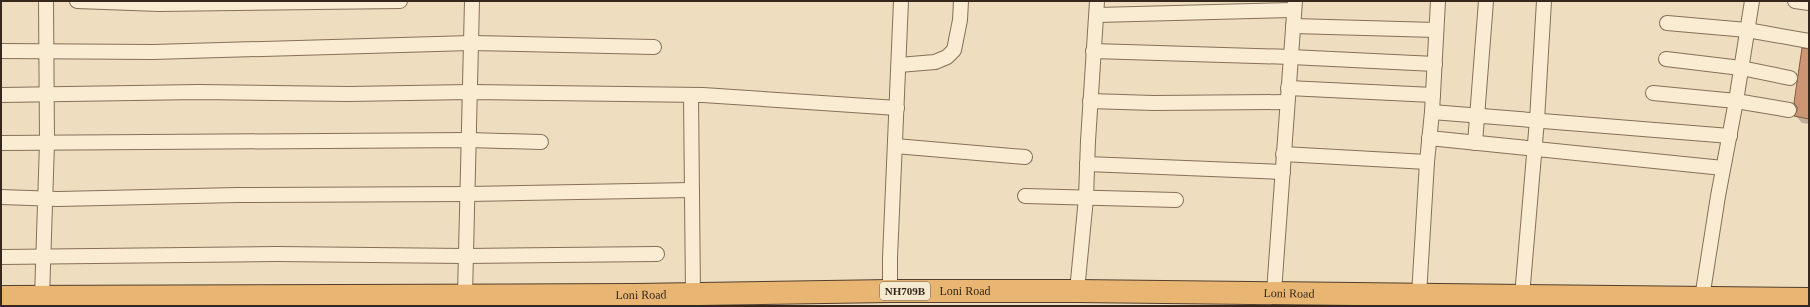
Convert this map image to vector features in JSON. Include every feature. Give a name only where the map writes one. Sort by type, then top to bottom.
[{"type":"highway","name":"Loni Road","points":[[1,297],[1077,291],[1274,292],[1419,296],[1522,296],[1671,302],[1702,298],[1809,299]]},
{"type":"street","points":[[42,297],[46,143],[46,1]]},
{"type":"street","points":[[78,1],[159,4],[400,1]]},
{"type":"street","points":[[465,295],[472,1]]},
{"type":"street","points":[[890,291],[901,1]]},
{"type":"street","points":[[899,65],[935,62],[947,57],[954,50],[960,20],[961,1]]},
{"type":"street","points":[[1077,291],[1086,198],[1090,101],[1097,1]]},
{"type":"street","points":[[1419,296],[1438,1]]},
{"type":"street","points":[[1475,142],[1486,1]]},
{"type":"street","points":[[1522,296],[1535,149],[1544,1]]},
{"type":"street","points":[[1702,298],[1752,1]]},
{"type":"street","points":[[1795,1],[1809,3]]},
{"type":"street","points":[[1097,15],[1295,5],[1292,26],[1274,292]]},
{"type":"street","points":[[1667,23],[1747,30],[1809,41]]},
{"type":"street","points":[[1292,26],[1436,30]]},
{"type":"street","points":[[1,51],[153,52],[471,43],[654,47]]},
{"type":"street","points":[[1093,51],[1291,57],[1435,64]]},
{"type":"street","points":[[1666,59],[1741,68],[1790,78]]},
{"type":"street","points":[[1,95],[199,92],[348,94],[470,92],[691,95],[897,108]]},
{"type":"street","points":[[1653,93],[1736,101],[1789,110]]},
{"type":"street","points":[[691,95],[693,294]]},
{"type":"street","points":[[1090,101],[1153,103],[1288,95],[1433,95]]},
{"type":"street","points":[[1432,112],[1730,136]]},
{"type":"street","points":[[1429,138],[1723,168]]},
{"type":"street","points":[[1,143],[469,140],[541,142]]},
{"type":"street","points":[[895,146],[1025,157]]},
{"type":"street","points":[[1284,154],[1427,162]]},
{"type":"street","points":[[1087,164],[1283,172]]},
{"type":"street","points":[[1,198],[45,199],[246,195],[468,194],[692,190]]},
{"type":"street","points":[[1025,196],[1176,200]]},
{"type":"street","points":[[1,257],[43,255],[277,254],[465,256],[657,254]]},
{"type":"building","points":[[1802,48],[1809,49],[1809,119],[1794,116],[1797,111],[1797,107],[1794,103]]}]
